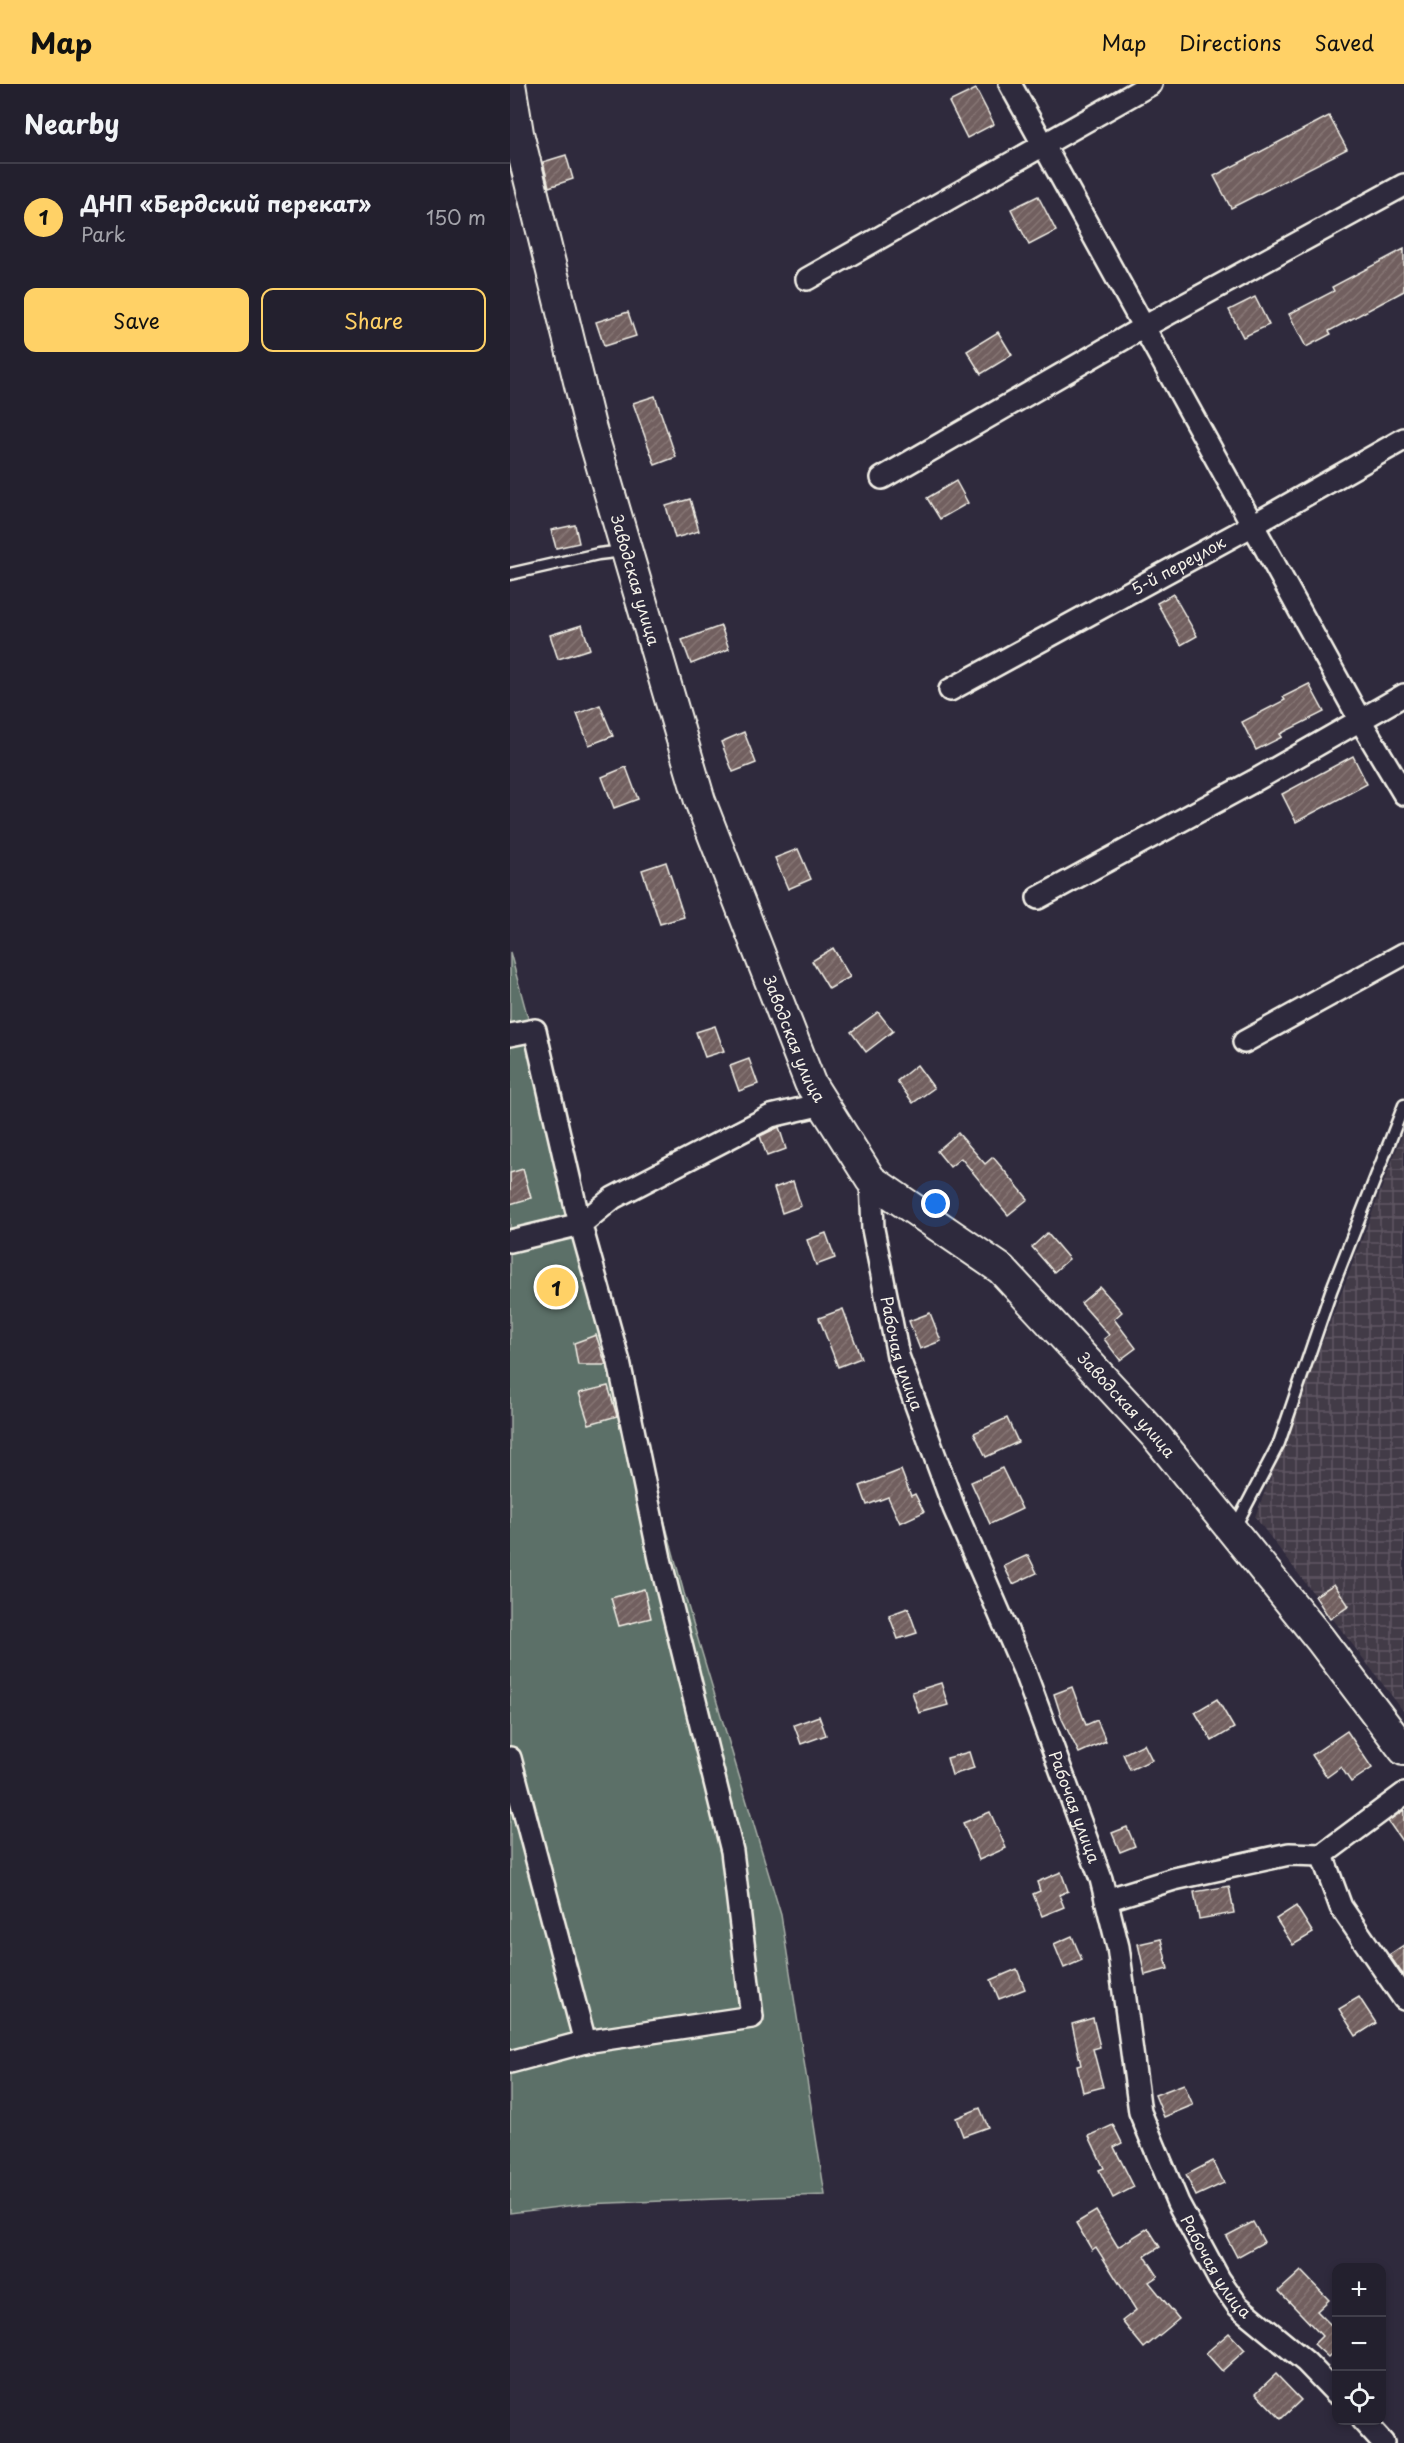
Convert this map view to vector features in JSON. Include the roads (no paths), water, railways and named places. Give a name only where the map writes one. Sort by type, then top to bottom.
[{"type":"street","name":"Заводская улица","points":[[510,84],[518,132],[590,426],[700,801],[810,1083],[871,1180],[1001,1269],[1156,1436],[1320,1639],[1404,1750]]},
{"type":"street","points":[[1010,84],[1360,720],[1404,794]]},
{"type":"street","points":[[807,279],[1151,84]]},
{"type":"street","points":[[882,478],[1144,327],[1404,185]]},
{"type":"street","name":"5-й переулок","points":[[950,690],[1404,440]]},
{"type":"street","points":[[1038,898],[1244,786],[1404,695]]},
{"type":"street","points":[[1244,1042],[1404,954]]},
{"type":"street","points":[[510,1035],[535,1030],[580,1224],[619,1362],[660,1559],[732,1851],[752,2017],[585,2042],[510,2062]]},
{"type":"street","points":[[510,1241],[580,1224],[613,1198],[771,1116],[823,1104]]},
{"type":"street","name":"Рабочая улица","points":[[871,1180],[873,1229],[898,1356],[954,1509],[1024,1670],[1101,1879],[1118,1947],[1140,2112],[1178,2203],[1219,2279],[1238,2306],[1306,2362],[1332,2389]]},
{"type":"street","points":[[510,1758],[585,2042]]},
{"type":"street","points":[[1106,1900],[1174,1879],[1288,1854],[1322,1855],[1404,1794]]},
{"type":"street","points":[[1322,1855],[1341,1907],[1404,2000]]},
{"type":"street","points":[[1366,2425],[1383,2443]]},
{"type":"lane","points":[[510,574],[626,550]]},
{"type":"lane","points":[[1233,1531],[1279,1443],[1331,1291],[1404,1105]]},
{"type":"place","name":"ДНП «Бердский перекат»","points":[[556,1287]]}]
